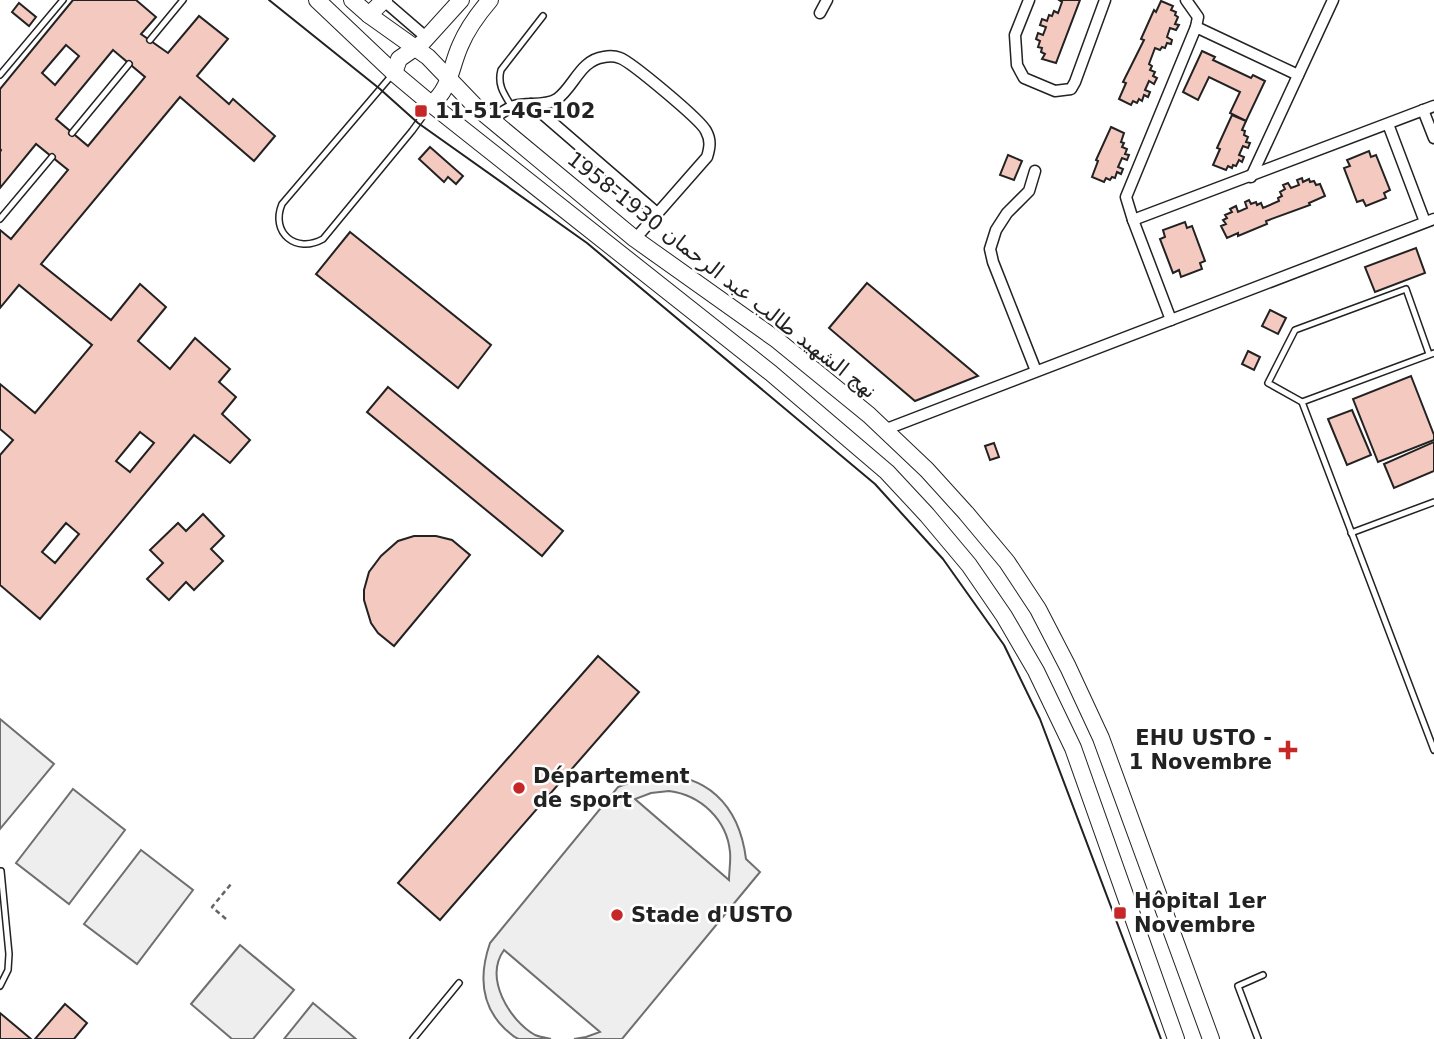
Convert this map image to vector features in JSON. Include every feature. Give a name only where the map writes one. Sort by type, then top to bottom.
[{"type":"main road","points":[[317,0],[431,104],[771,373],[887,472],[969,565],[1004,616],[1036,671],[1073,748],[1176,1039]]},
{"type":"main road","name":"نهج الشهيد طالب عبد الرحمان 1930-1958","points":[[352,0],[369,15],[421,43],[428,57],[491,120],[635,239],[777,340],[869,415],[926,470],[1007,562],[1038,610],[1101,738],[1211,1039]]},
{"type":"main road","points":[[369,15],[384,0]]},
{"type":"main road","points":[[394,73],[399,59],[421,43],[461,0]]},
{"type":"main road","points":[[431,104],[447,87],[463,39],[481,3]]},
{"type":"street","points":[[384,0],[421,43]]},
{"type":"street","points":[[820,13],[827,0]]},
{"type":"street","points":[[1029,0],[1015,35],[1017,65],[1024,78],[1055,91],[1071,89],[1075,82],[1105,0]]},
{"type":"street","points":[[1171,320],[1126,197],[1196,27],[1198,17],[1186,0]]},
{"type":"street","points":[[1251,177],[1333,0]]},
{"type":"street","points":[[1196,27],[1298,75]]},
{"type":"street","points":[[491,120],[513,107],[551,102],[558,98],[585,65],[606,56],[619,57],[681,106],[704,126],[710,141],[707,157],[635,239]]},
{"type":"street","points":[[531,104],[657,213]]},
{"type":"street","points":[[1133,220],[1429,108],[1434,138]]},
{"type":"street","points":[[884,430],[1430,221],[1388,124]]},
{"type":"street","points":[[1035,171],[1029,191],[1007,213],[996,230],[990,249],[1036,371]]},
{"type":"lane","points":[[0,75],[63,0]]},
{"type":"lane","points":[[150,40],[183,0]]},
{"type":"lane","points":[[513,107],[500,86],[501,70],[543,16]]},
{"type":"lane","points":[[72,132],[130,64]]},
{"type":"lane","points":[[394,73],[282,204],[279,212],[281,228],[291,241],[307,245],[323,239],[431,104]]},
{"type":"lane","points":[[0,219],[52,157]]},
{"type":"lane","points":[[1301,402],[1432,354],[1406,289],[1295,330],[1268,383],[1301,402],[1434,750]]},
{"type":"lane","points":[[1351,533],[1434,502]]},
{"type":"lane","points":[[0,986],[8,970],[9,954],[1,871]]},
{"type":"lane","points":[[1258,1039],[1238,986],[1263,975]]},
{"type":"lane","points":[[413,1039],[459,983]]},
{"type":"path","points":[[226,919],[212,907],[231,884]]},
{"type":"shaded area","points":[[0,719],[54,764],[0,829]]},
{"type":"shaded area","name":"Stade d'USTO","points":[[650,775],[670,775],[703,786],[727,807],[736,822],[746,859],[760,872],[622,1039],[574,1039],[600,1032],[504,950],[497,973],[498,985],[508,1009],[535,1035],[551,1039],[519,1039],[497,1020],[486,1000],[483,978],[490,943],[618,787]],"holes":[[[651,793],[681,793],[702,804],[724,830],[730,852],[729,880],[635,799]]]},
{"type":"shaded area","points":[[73,789],[125,830],[69,904],[16,863]]},
{"type":"shaded area","points":[[141,850],[193,890],[137,964],[84,924]]},
{"type":"shaded area","points":[[240,945],[294,990],[253,1039],[232,1039],[191,1004]]},
{"type":"shaded area","points":[[313,1003],[356,1039],[284,1039]]},
{"type":"building","points":[[73,0],[136,0],[156,17],[141,34],[168,53],[199,16],[228,39],[197,76],[229,104],[233,99],[275,136],[254,161],[180,97],[41,264],[111,320],[140,284],[166,307],[138,341],[170,369],[195,338],[230,369],[219,382],[236,397],[222,414],[250,440],[230,463],[194,435],[40,619],[0,585],[0,455],[13,440],[0,429],[0,384],[35,413],[92,345],[19,285],[0,308],[0,230],[11,239],[68,170],[36,144],[0,188],[0,89]],"holes":[[[66,45],[79,56],[55,85],[42,73]],[[113,50],[145,77],[88,146],[56,119]],[[140,432],[154,443],[130,472],[116,461]],[[66,523],[79,534],[55,563],[42,552]]]},
{"type":"building","points":[[1059,0],[1080,0],[1056,63],[1042,59],[1045,54],[1041,52],[1042,48],[1038,47],[1040,41],[1036,39],[1038,33],[1043,35],[1046,27],[1040,25],[1042,19],[1047,21],[1054,11],[1058,13],[1062,2]]},
{"type":"building","points":[[1161,1],[1173,6],[1171,10],[1176,12],[1178,17],[1175,24],[1179,25],[1176,30],[1170,28],[1167,37],[1172,40],[1171,44],[1167,43],[1165,48],[1160,50],[1155,48],[1149,64],[1152,66],[1150,70],[1155,72],[1153,76],[1157,78],[1154,84],[1149,81],[1145,90],[1150,92],[1148,97],[1144,95],[1142,101],[1133,101],[1131,105],[1119,99],[1126,83],[1123,82],[1144,40],[1141,39],[1154,10],[1156,12]]},
{"type":"building","points":[[19,3],[36,17],[29,26],[12,12]]},
{"type":"building","points":[[1202,51],[1215,57],[1213,60],[1251,78],[1253,75],[1265,81],[1246,121],[1230,113],[1240,92],[1209,77],[1198,100],[1183,92]]},
{"type":"building","points":[[1232,115],[1246,121],[1242,130],[1248,137],[1246,142],[1250,143],[1248,148],[1243,146],[1239,155],[1244,157],[1242,162],[1239,160],[1236,166],[1228,166],[1226,170],[1213,165],[1220,149],[1217,148]]},
{"type":"building","points":[[1111,127],[1124,133],[1122,147],[1127,149],[1125,154],[1129,155],[1127,160],[1122,158],[1118,167],[1123,169],[1121,174],[1117,172],[1115,178],[1106,178],[1104,182],[1092,177],[1098,161],[1096,160]]},
{"type":"building","points":[[430,147],[463,176],[456,184],[448,177],[444,182],[419,159]]},
{"type":"building","points":[[1369,151],[1371,157],[1376,155],[1390,190],[1384,193],[1386,198],[1366,206],[1363,200],[1357,202],[1344,168],[1350,166],[1347,160]]},
{"type":"building","points":[[1008,155],[1022,161],[1014,180],[1000,175]]},
{"type":"building","points":[[1302,178],[1303,182],[1309,179],[1316,185],[1320,184],[1325,196],[1309,203],[1310,205],[1266,221],[1267,224],[1227,238],[1221,226],[1226,224],[1223,220],[1227,218],[1225,215],[1232,212],[1230,209],[1236,206],[1238,212],[1247,208],[1245,202],[1249,200],[1251,204],[1261,203],[1263,208],[1279,201],[1278,198],[1282,196],[1280,192],[1285,189],[1283,185],[1288,183],[1291,188],[1299,185],[1297,180]]},
{"type":"building","points":[[1185,222],[1187,228],[1192,226],[1205,261],[1200,263],[1202,269],[1181,277],[1179,270],[1173,273],[1160,239],[1165,237],[1163,230]]},
{"type":"building","points":[[350,232],[491,345],[458,388],[316,274]]},
{"type":"building","points":[[1416,248],[1425,273],[1375,292],[1365,267]]},
{"type":"building","points":[[867,283],[978,376],[915,401],[829,328]]},
{"type":"building","points":[[1270,310],[1286,318],[1278,334],[1262,326]]},
{"type":"building","points":[[1248,351],[1260,357],[1254,370],[1242,364]]},
{"type":"building","points":[[1411,376],[1434,440],[1378,462],[1353,399]]},
{"type":"building","points":[[388,387],[563,531],[542,556],[367,412]]},
{"type":"building","points":[[1352,410],[1371,455],[1347,465],[1328,419]]},
{"type":"building","points":[[1434,442],[1434,471],[1394,488],[1384,464]]},
{"type":"building","points":[[994,443],[999,457],[990,460],[985,446]]},
{"type":"building","points":[[203,514],[224,536],[211,549],[223,561],[194,590],[186,582],[169,600],[147,579],[163,563],[150,550],[178,523],[186,531]]},
{"type":"building","points":[[414,536],[436,536],[452,540],[470,555],[394,646],[378,633],[371,623],[364,590],[369,572],[381,556],[398,541]]},
{"type":"building","name":"Département de sport","points":[[598,656],[639,692],[440,920],[398,883]]},
{"type":"building","points":[[65,1004],[87,1023],[74,1039],[35,1039]]},
{"type":"building","points":[[0,1013],[31,1039],[0,1039]]},
{"type":"tram line","points":[[269,0],[418,123],[587,243],[875,484],[943,559],[1004,645],[1040,719],[1161,1039]]},
{"type":"place","name":"11-51-4G-102","points":[[421,111]]},
{"type":"place","name":"EHU USTO - 1 Novembre","points":[[1288,750]]},
{"type":"place","name":"Département de sport","points":[[519,788]]},
{"type":"place","name":"Hôpital 1er Novembre","points":[[1120,913]]},
{"type":"place","name":"Stade d'USTO","points":[[617,915]]}]
